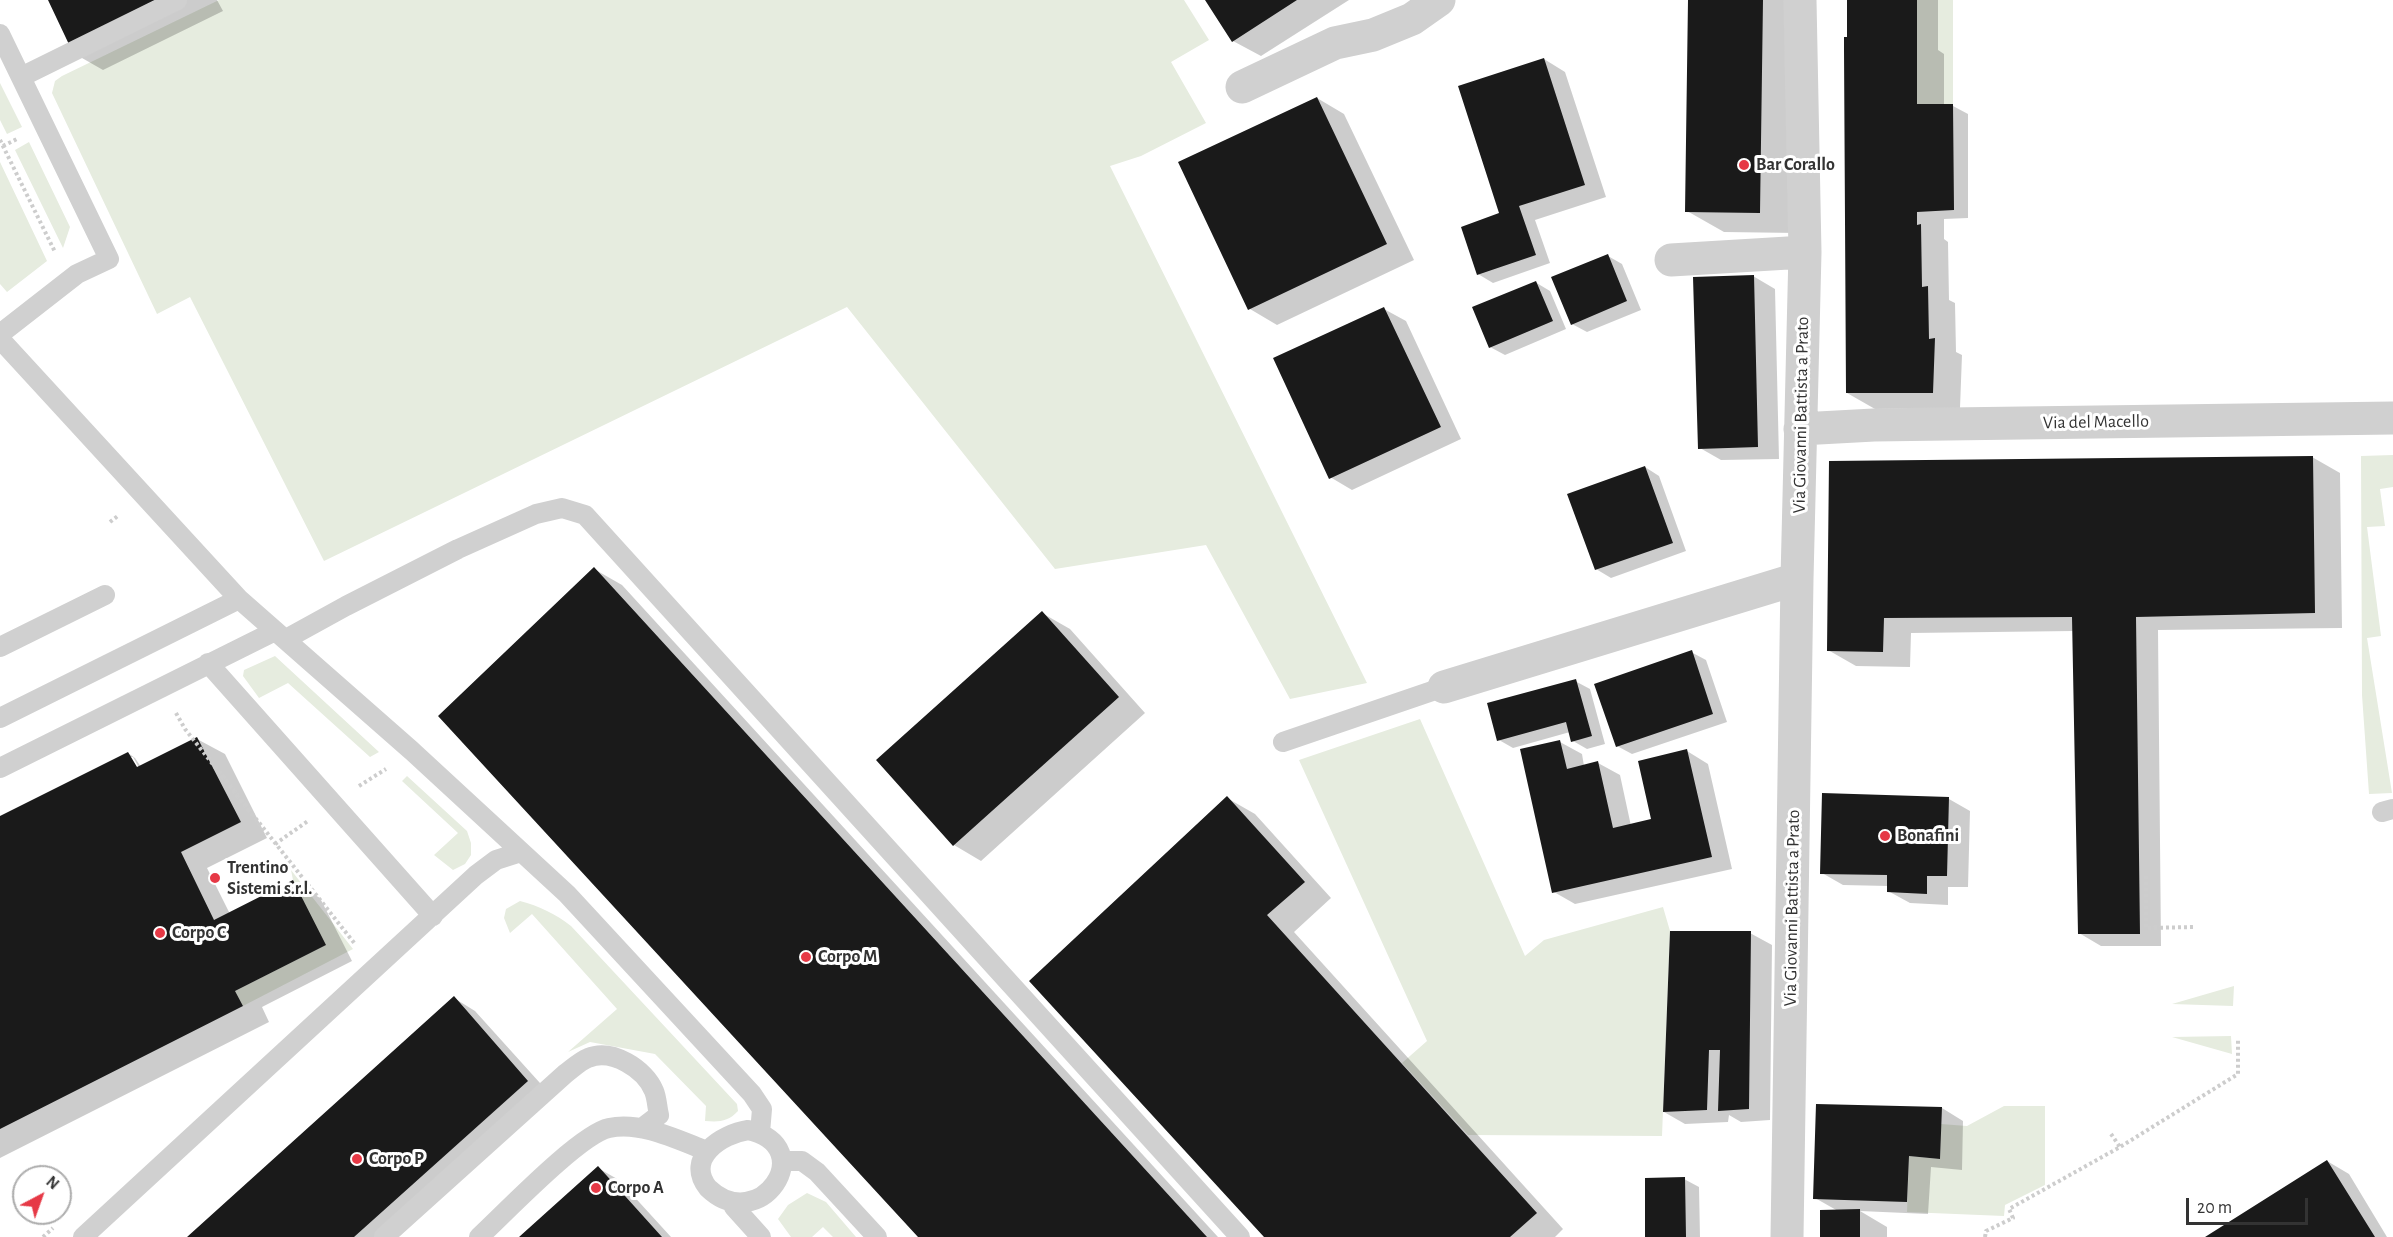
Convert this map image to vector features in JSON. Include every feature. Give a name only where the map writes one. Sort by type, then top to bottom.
[{"type":"street","points":[[1242,87],[1335,43],[1373,35],[1412,19],[1439,0]]},
{"type":"street","name":"Via Giovanni Battista a Prato","points":[[1787,1237],[1797,579],[1805,252],[1800,0]]},
{"type":"street","points":[[1671,260],[1805,252]]},
{"type":"street","name":"Via del Macello","points":[[1800,429],[1874,425],[2393,417]]},
{"type":"street","points":[[1444,687],[1797,579]]},
{"type":"lane","points":[[21,77],[177,0]]},
{"type":"lane","points":[[0,34],[109,259],[77,274],[0,334]]},
{"type":"lane","points":[[0,339],[239,599],[567,894],[752,1094],[762,1110],[760,1133]]},
{"type":"lane","points":[[0,768],[208,663],[281,635],[346,606],[458,549],[536,514],[562,508],[585,515],[1240,1237]]},
{"type":"lane","points":[[0,647],[105,595]]},
{"type":"lane","points":[[0,718],[239,599]]},
{"type":"lane","points":[[208,663],[433,916]]},
{"type":"lane","points":[[1283,742],[1444,687]]},
{"type":"lane","points":[[83,1237],[496,860],[521,852]]},
{"type":"lane","points":[[384,1237],[565,1074],[587,1058],[601,1054],[622,1060],[642,1072],[654,1091],[659,1115],[642,1128]]},
{"type":"lane","points":[[479,1237],[591,1136],[609,1128],[642,1128],[707,1150]]},
{"type":"lane","points":[[734,1207],[747,1208],[770,1194],[783,1173],[778,1148],[760,1133],[748,1130],[723,1136],[707,1150],[700,1173],[713,1193],[734,1207],[761,1237]]},
{"type":"lane","points":[[782,1161],[802,1161],[817,1172],[877,1237]]},
{"type":"path","points":[[0,140],[56,252]]},
{"type":"path","points":[[172,707],[185,729],[361,952]]},
{"type":"path","points":[[358,787],[391,765]]},
{"type":"path","points":[[275,844],[308,821]]},
{"type":"path","points":[[2146,876],[2146,928],[2193,927]]},
{"type":"path","points":[[1985,1237],[1986,1231],[2013,1218],[2009,1209],[2120,1147],[2238,1074],[2238,1039]]},
{"type":"path","points":[[2110,1134],[2120,1147]]},
{"type":"path","points":[[43,1237],[57,1225]]},
{"type":"shaded area","points":[[219,0],[1184,0],[1209,40],[1171,62],[1206,123],[1141,156],[1110,166],[1367,683],[1290,699],[1206,545],[1055,569],[847,307],[324,561],[190,297],[157,314],[52,93],[55,81],[62,76]]},
{"type":"shaded area","points":[[1917,0],[1953,0],[1953,104],[1917,104]]},
{"type":"shaded area","points":[[0,83],[22,127],[7,134],[0,120]]},
{"type":"shaded area","points":[[29,142],[70,227],[63,248],[15,150]]},
{"type":"shaded area","points":[[0,162],[47,261],[7,292],[0,284]]},
{"type":"shaded area","points":[[2393,455],[2393,487],[2380,489],[2385,526],[2367,527],[2381,636],[2367,638],[2392,793],[2369,794],[2362,695],[2361,456]]},
{"type":"shaded area","points":[[275,656],[379,752],[370,757],[288,683],[259,698],[243,676],[244,670]]},
{"type":"shaded area","points":[[1420,719],[1525,956],[1544,940],[1663,907],[1670,931],[1662,1136],[1468,1135],[1402,1063],[1427,1041],[1299,760]]},
{"type":"shaded area","points":[[407,776],[467,831],[471,843],[471,855],[465,864],[453,870],[434,855],[458,833],[402,781]]},
{"type":"shaded area","points":[[291,870],[353,949],[243,1006],[235,991],[325,945],[293,880]]},
{"type":"shaded area","points":[[520,901],[547,911],[571,926],[737,1104],[738,1111],[723,1120],[705,1121],[706,1106],[655,1054],[590,1042],[568,1052],[617,1009],[532,914],[510,933],[504,918],[506,909]]},
{"type":"shaded area","points":[[2234,986],[2233,1006],[2172,1004]]},
{"type":"shaded area","points":[[2231,1036],[2232,1054],[2172,1037]]},
{"type":"shaded area","points":[[2004,1106],[2045,1106],[2045,1185],[2005,1205],[2004,1216],[1907,1212],[1909,1156],[1940,1159],[1941,1124],[1967,1126]]},
{"type":"shaded area","points":[[807,1193],[826,1202],[856,1237],[833,1237],[823,1227],[812,1237],[791,1237],[778,1219],[788,1205]]},
{"type":"building","points":[[48,0],[186,0],[74,55]]},
{"type":"building","points":[[1205,0],[1297,0],[1232,42]]},
{"type":"building","points":[[1688,0],[1763,0],[1760,213],[1685,212]]},
{"type":"building","points":[[1847,0],[1917,0],[1917,104],[1953,104],[1954,210],[1917,212],[1917,225],[1921,224],[1922,287],[1928,286],[1929,339],[1935,338],[1933,393],[1846,393],[1844,37],[1847,37]]},
{"type":"building","points":[[1544,58],[1585,185],[1519,206],[1536,255],[1477,275],[1461,227],[1499,213],[1458,86]]},
{"type":"building","points":[[1317,97],[1387,244],[1248,310],[1178,162]]},
{"type":"building","points":[[1608,254],[1627,301],[1571,325],[1551,277]]},
{"type":"building","points":[[1754,275],[1758,447],[1698,449],[1693,277]]},
{"type":"building","points":[[1536,281],[1553,321],[1489,348],[1472,307]]},
{"type":"building","points":[[1384,307],[1441,427],[1329,479],[1273,358]]},
{"type":"building","points":[[2313,456],[2315,613],[2136,617],[2140,934],[2078,934],[2072,617],[1884,618],[1883,652],[1827,651],[1829,461]]},
{"type":"building","points":[[1645,466],[1673,543],[1595,570],[1567,494]]},
{"type":"building","name":"Corpo M","points":[[594,567],[1207,1237],[918,1237],[438,716]]},
{"type":"building","points":[[1042,611],[1119,697],[953,846],[876,760]]},
{"type":"building","points":[[1692,650],[1713,714],[1616,747],[1594,684]]},
{"type":"building","points":[[1576,679],[1592,736],[1571,742],[1566,722],[1497,741],[1487,703]]},
{"type":"building","name":"Corpo C","points":[[197,737],[241,822],[181,852],[214,920],[293,880],[326,945],[235,991],[243,1006],[0,1129],[0,816],[128,752],[137,767]]},
{"type":"building","points":[[1560,740],[1567,769],[1598,761],[1613,828],[1651,819],[1638,761],[1687,749],[1712,857],[1552,893],[1520,749]]},
{"type":"building","name":"Bonafini","points":[[1822,793],[1949,797],[1947,876],[1927,876],[1927,894],[1887,892],[1887,875],[1820,874]]},
{"type":"building","points":[[1227,796],[1305,882],[1267,915],[1537,1213],[1510,1237],[1264,1237],[1029,981]]},
{"type":"building","points":[[1670,931],[1751,931],[1749,1109],[1718,1111],[1720,1050],[1709,1050],[1707,1110],[1663,1112]]},
{"type":"building","name":"Corpo P","points":[[454,996],[528,1081],[354,1237],[187,1237]]},
{"type":"building","points":[[1816,1104],[1942,1107],[1940,1159],[1909,1156],[1907,1202],[1813,1199]]},
{"type":"building","points":[[2327,1160],[2375,1237],[2205,1237]]},
{"type":"building","name":"Corpo A","points":[[598,1166],[662,1237],[519,1237],[549,1210]]},
{"type":"building","points":[[1685,1177],[1686,1237],[1645,1237],[1645,1178]]},
{"type":"building","points":[[1860,1209],[1860,1237],[1820,1237],[1820,1210]]},
{"type":"place","name":"Bar Corallo","points":[[1744,165]]},
{"type":"place","name":"Bonafini","points":[[1885,836]]},
{"type":"place","name":"Trentino Sistemi s.r.l.","points":[[215,878]]},
{"type":"place","name":"Corpo C","points":[[160,933]]},
{"type":"place","name":"Corpo M","points":[[806,957]]},
{"type":"place","name":"Corpo P","points":[[357,1159]]},
{"type":"place","name":"Corpo A","points":[[596,1188]]}]
